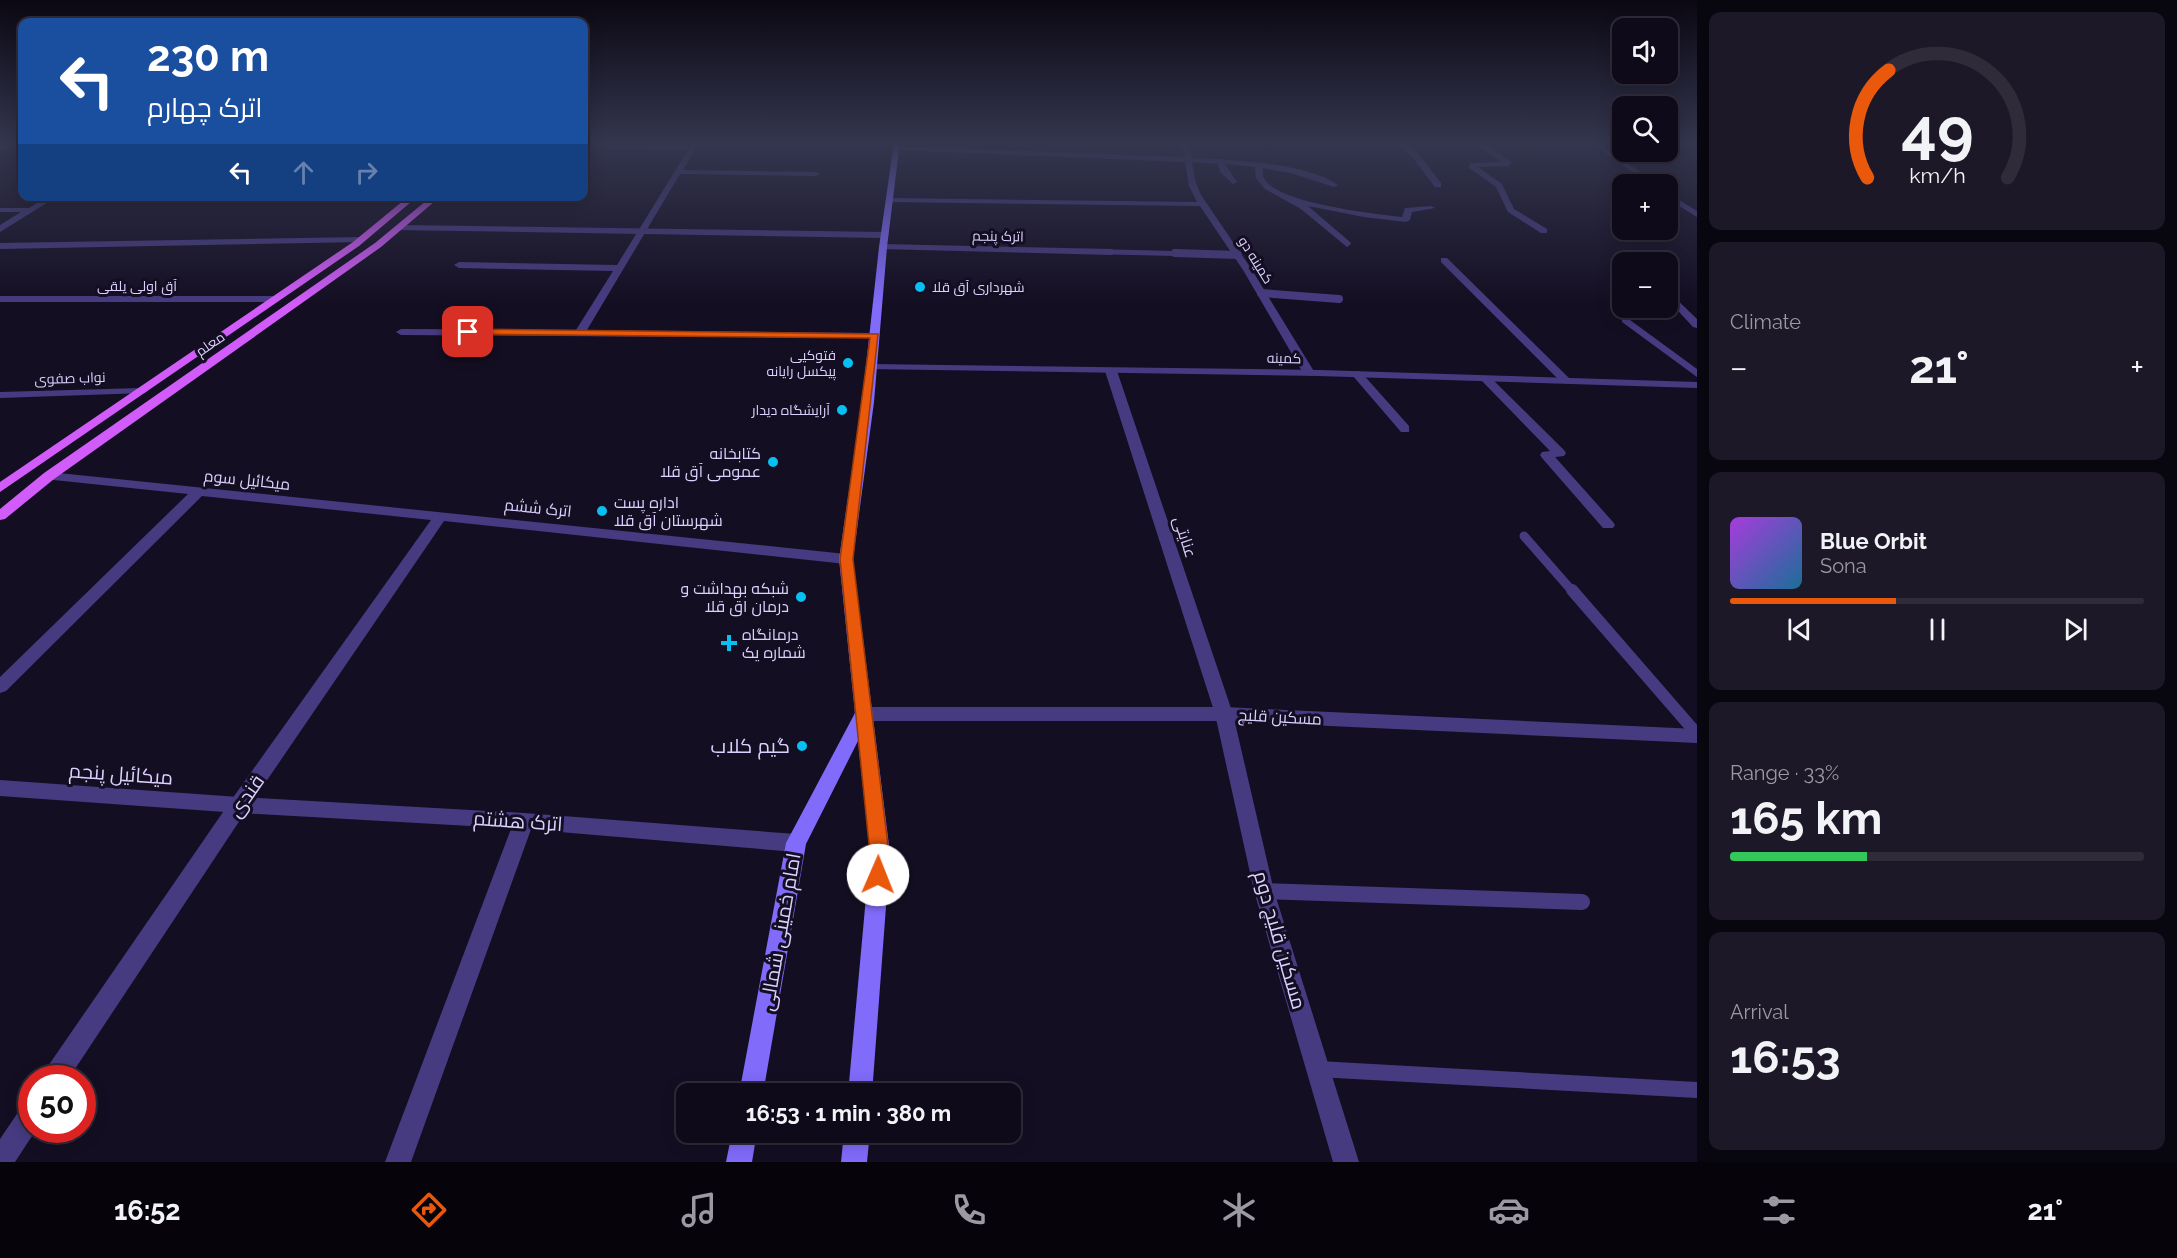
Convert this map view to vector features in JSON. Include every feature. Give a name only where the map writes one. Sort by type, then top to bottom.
[{"type":"main road","points":[[861,1083],[879,854],[846,559],[890,196]]},
{"type":"main road","name":"معلم","points":[[0,488],[359,241],[408,201]]},
{"type":"main road","name":"معلم","points":[[0,516],[49,476],[378,245],[431,201]]},
{"type":"main road","points":[[359,241],[360,248],[378,245]]},
{"type":"main road","name":"امام خمینی شمالی","points":[[753,1083],[796,843],[863,714]]},
{"type":"main road","points":[[739,1162],[742,1143]]},
{"type":"main road","points":[[854,1162],[856,1143]]},
{"type":"street","points":[[580,333],[664,196]]},
{"type":"street","name":"کمینه دو","points":[[1198,196],[1238,255],[1309,373]]},
{"type":"street","points":[[1286,196],[1295,201],[1347,244]]},
{"type":"street","points":[[1504,196],[1511,210],[1544,231]]},
{"type":"street","points":[[890,200],[1202,204]]},
{"type":"street","points":[[0,230],[46,201]]},
{"type":"street","points":[[1295,201],[1364,215],[1406,220],[1408,210],[1431,208]]},
{"type":"street","points":[[1678,202],[1697,215]]},
{"type":"street","points":[[0,210],[33,209]]},
{"type":"street","name":"اترک پنجم","points":[[399,228],[642,232],[1112,252]]},
{"type":"street","points":[[0,246],[359,241]]},
{"type":"street","points":[[1444,260],[1565,380]]},
{"type":"street","points":[[459,265],[620,268]]},
{"type":"street","name":"آق اولی یلقی","points":[[0,299],[274,299]]},
{"type":"street","points":[[1678,305],[1697,325]]},
{"type":"street","points":[[1626,320],[1697,374]]},
{"type":"street","points":[[401,332],[875,336]]},
{"type":"street","name":"کمینه","points":[[871,367],[1357,374],[1697,385]]},
{"type":"street","name":"عنایتی","points":[[1111,371],[1224,714]]},
{"type":"street","points":[[1357,374],[1405,429]]},
{"type":"street","points":[[1486,379],[1560,453],[1546,455],[1608,525]]},
{"type":"street","name":"نواب صفوی","points":[[0,395],[141,391]]},
{"type":"street","name":"میکائیل سوم","points":[[49,476],[441,516]]},
{"type":"street","points":[[0,687],[199,491]]},
{"type":"street","name":"اترک ششم","points":[[441,516],[846,559]]},
{"type":"street","name":"قندی","points":[[64,1065],[239,806],[441,516]]},
{"type":"street","name":"مسکین قلیچ","points":[[863,714],[1224,714],[1697,735]]},
{"type":"street","name":"مسکین قلیچ دوم","points":[[1224,714],[1264,891],[1346,1162]]},
{"type":"street","name":"میکائیل پنجم","points":[[0,788],[239,806]]},
{"type":"street","name":"اترک هشتم","points":[[239,806],[524,821],[796,843]]},
{"type":"street","points":[[398,1162],[524,821]]},
{"type":"street","points":[[0,1161],[18,1135]]},
{"type":"lane","points":[[1112,252],[1238,255]]},
{"type":"lane","points":[[1261,292],[1339,299]]},
{"type":"lane","points":[[1524,536],[1697,735]]},
{"type":"lane","points":[[1264,891],[1582,902]]},
{"type":"lane","points":[[1318,1069],[1697,1090]]},
{"type":"place","name":"شهرداری آق قلا","points":[[920,287]]},
{"type":"place","name":"فتوکپی پیکسل رایانه","points":[[848,363]]},
{"type":"place","name":"آرایشگاه دیدار","points":[[842,410]]},
{"type":"place","name":"کتابخانه عمومی آق قلا","points":[[773,462]]},
{"type":"place","name":"اداره پست شهرستان آق قلا","points":[[602,511]]},
{"type":"place","name":"شبکه بهداشت و درمان اق قلا","points":[[801,597]]},
{"type":"place","name":"درمانگاه شماره یک","points":[[729,643]]},
{"type":"place","name":"گیم کلاب","points":[[802,746]]},
{"type":"route","points":[[468,332],[875,336],[846,559],[879,854],[878,875]]}]
